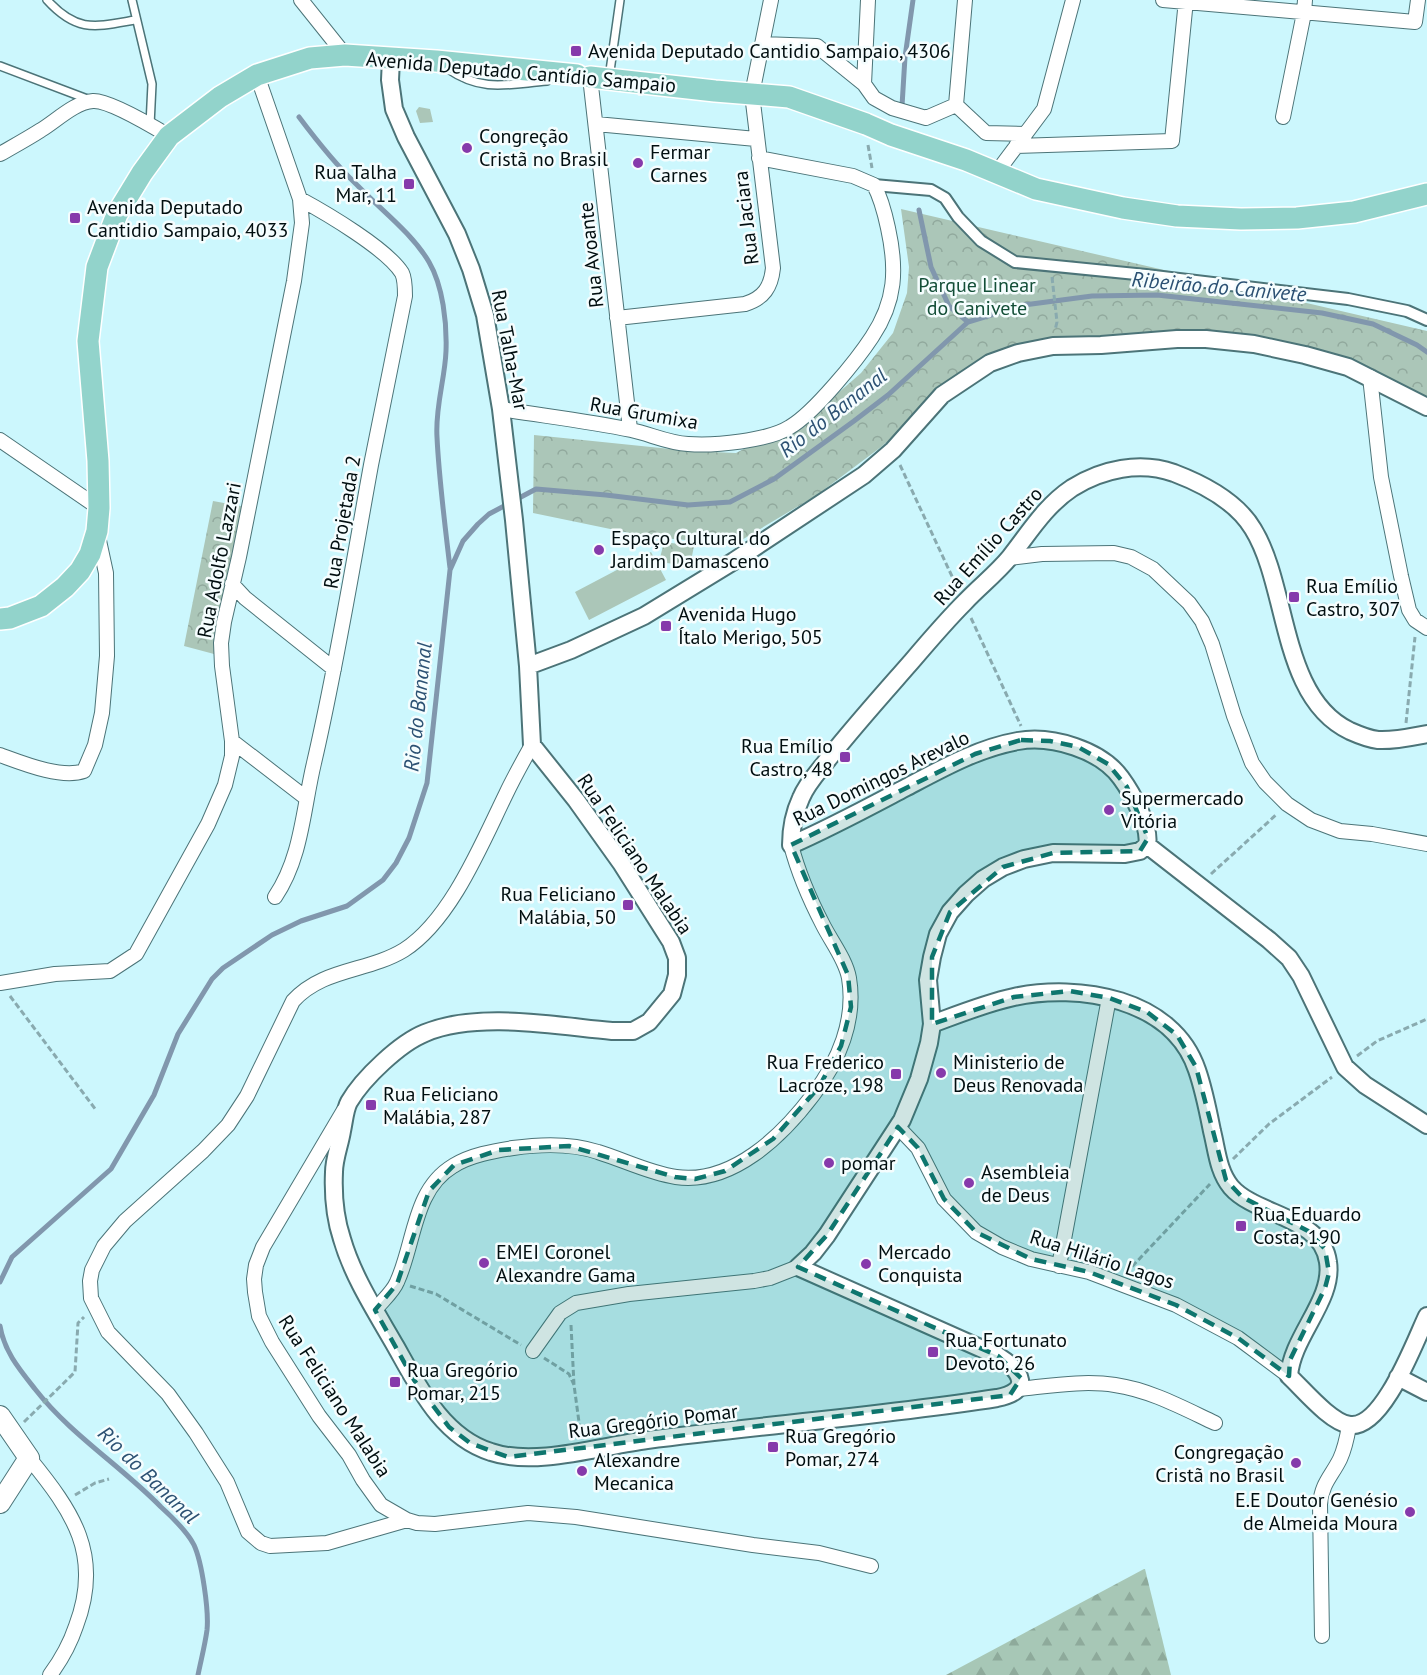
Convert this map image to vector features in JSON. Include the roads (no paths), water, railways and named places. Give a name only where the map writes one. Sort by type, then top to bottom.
[{"type":"main road","name":"Avenida Deputado Cantídio Sampaio","points":[[0,619],[10,618],[41,606],[65,587],[80,571],[90,554],[99,508],[98,461],[88,341],[97,267],[117,214],[142,172],[169,136],[220,97],[257,75],[310,58],[345,56],[436,61],[645,82],[709,94],[789,97],[966,160],[1036,189],[1079,200],[1177,216],[1241,219],[1297,218],[1354,212],[1427,194]]},
{"type":"main road","points":[[0,1416],[29,1458],[0,1503]]},
{"type":"street","points":[[301,0],[345,56]]},
{"type":"street","name":"Rua Jaciara","points":[[617,318],[745,304],[755,301],[766,292],[772,280],[773,268],[752,94],[771,0]]},
{"type":"street","points":[[864,84],[868,0]]},
{"type":"street","points":[[956,105],[965,0]]},
{"type":"street","points":[[997,172],[1044,109],[1073,0]]},
{"type":"street","points":[[1163,0],[1305,7],[1415,22],[1418,0]]},
{"type":"street","points":[[1016,146],[1172,141],[1186,1]]},
{"type":"street","points":[[1283,117],[1305,7]]},
{"type":"street","points":[[762,44],[816,46],[864,84],[874,98],[892,108],[926,118],[956,105]]},
{"type":"street","name":"Rua Talha-Mar","points":[[391,59],[390,80],[394,109],[406,137],[457,234],[485,315],[501,409],[514,520],[528,666],[532,745]]},
{"type":"street","name":"Rua Adolfo Lazzari","points":[[0,983],[55,974],[110,971],[136,954],[215,809],[225,785],[232,741],[221,643],[294,281],[302,223],[300,199],[257,75]]},
{"type":"street","name":"Rua Avoante","points":[[592,76],[630,429]]},
{"type":"street","points":[[0,154],[74,108],[92,100],[99,101],[169,136]]},
{"type":"street","points":[[956,105],[986,133],[1025,134]]},
{"type":"street","points":[[596,124],[756,139]]},
{"type":"street","points":[[759,158],[853,177],[875,188],[931,190],[945,198],[958,217],[981,241],[1015,262],[1348,299],[1407,311],[1427,320]]},
{"type":"street","name":"Rua Grumixa","points":[[501,409],[630,429],[688,444],[744,442],[789,428],[814,408],[864,349],[878,327],[894,285],[893,251],[875,188]]},
{"type":"street","name":"Rua Projetada 2","points":[[275,897],[290,872],[300,837],[405,296],[403,275],[390,260],[338,221],[300,199]]},
{"type":"street","points":[[528,666],[571,650],[644,616],[734,561],[864,475],[893,450],[942,395],[990,363],[1018,353],[1053,346],[1206,339],[1280,349],[1348,367],[1427,407]]},
{"type":"street","points":[[1370,377],[1382,477],[1401,576],[1409,610],[1415,620],[1427,628]]},
{"type":"street","points":[[0,440],[99,508]]},
{"type":"street","name":"Rua Emílio Castro","points":[[791,845],[794,816],[802,796],[812,779],[863,716],[933,637],[1009,558],[1046,509],[1071,489],[1092,477],[1114,470],[1139,466],[1163,469],[1185,477],[1225,500],[1241,513],[1253,529],[1266,557],[1293,652],[1306,685],[1324,712],[1335,722],[1361,736],[1378,740],[1427,734]]},
{"type":"street","points":[[0,755],[47,770],[75,774],[84,771],[90,761],[102,713],[107,656],[106,573],[96,531]]},
{"type":"street","points":[[1009,558],[1042,554],[1113,553],[1131,557],[1153,569],[1189,603],[1202,621],[1252,763],[1287,804],[1311,820],[1340,831],[1427,844]]},
{"type":"street","points":[[232,584],[245,598],[334,669]]},
{"type":"street","name":"Rua Domingos Arevalo","points":[[375,1310],[397,1284],[421,1205],[439,1176],[454,1165],[499,1150],[534,1145],[569,1146],[596,1151],[675,1177],[703,1178],[725,1171],[751,1156],[799,1114],[819,1087],[835,1059],[849,1025],[851,1007],[848,975],[821,922],[797,867],[791,845],[827,829],[944,767],[994,747],[1021,740],[1050,741],[1072,745],[1108,764],[1118,774],[1132,796],[1147,832],[1147,845]]},
{"type":"street","points":[[232,741],[306,798]]},
{"type":"street","points":[[407,1520],[327,1543],[270,1546],[261,1543],[248,1532],[227,1482],[168,1394],[108,1332],[96,1312],[90,1293],[92,1270],[113,1234],[209,1145],[239,1110],[292,1001],[317,981],[393,956],[420,938],[434,923],[449,902],[482,844],[532,745]]},
{"type":"street","name":"Rua Feliciano Malabia","points":[[532,745],[576,800],[621,863],[671,942],[677,958],[677,975],[672,994],[649,1022],[633,1030],[612,1031],[478,1021],[449,1025],[423,1034],[403,1046],[376,1068],[348,1103],[263,1247],[256,1265],[254,1280],[259,1316],[272,1342],[313,1407],[349,1455],[381,1505],[407,1520],[435,1524],[528,1512],[819,1553],[871,1566]]},
{"type":"street","points":[[532,1351],[560,1313],[570,1305],[629,1294],[770,1278],[798,1267],[813,1253],[898,1127],[919,1079],[932,1024],[928,980],[938,934],[950,912],[966,894],[1003,867],[1024,859],[1053,853],[1125,854],[1140,851],[1147,845],[1289,958],[1301,976],[1345,1067],[1365,1085],[1427,1125]]},
{"type":"street","points":[[932,1024],[1014,997],[1070,992],[1109,998],[1147,1012],[1177,1035],[1196,1067],[1221,1172],[1242,1197],[1290,1219],[1318,1240],[1325,1249],[1329,1273],[1325,1288],[1290,1360],[1289,1376]]},
{"type":"street","points":[[1059,1266],[1109,998]]},
{"type":"street","name":"Rua Gregório Pomar","points":[[348,1103],[334,1170],[336,1218],[342,1240],[375,1310],[414,1380],[449,1427],[470,1443],[488,1452],[508,1457],[532,1457],[586,1451],[644,1441],[918,1410],[1010,1395],[1018,1389],[1074,1384],[1116,1384],[1178,1405],[1215,1423]]},
{"type":"street","name":"Rua Hilário Lagos","points":[[898,1127],[918,1148],[944,1199],[976,1232],[1002,1247],[1031,1259],[1089,1272],[1176,1305],[1214,1324],[1289,1376],[1321,1408],[1349,1426]]},
{"type":"street","points":[[798,1267],[999,1356],[1010,1363],[1019,1374],[1018,1389]]},
{"type":"street","points":[[1322,1636],[1320,1504],[1324,1484],[1345,1447],[1349,1426],[1370,1419],[1377,1412],[1398,1377],[1427,1316]]},
{"type":"street","points":[[1398,1377],[1427,1392]]},
{"type":"street","points":[[29,1458],[64,1504],[81,1539],[87,1564],[83,1609],[60,1662],[50,1675]]},
{"type":"lane","points":[[47,0],[59,14],[74,22],[98,27],[135,20]]},
{"type":"lane","points":[[132,0],[152,84],[150,125]]},
{"type":"lane","points":[[592,76],[620,0]]},
{"type":"lane","points":[[0,66],[92,100]]},
{"type":"lane","points":[[645,82],[657,91],[666,93]]},
{"type":"waterway","points":[[902,106],[905,57],[913,0]]},
{"type":"waterway","points":[[299,117],[342,170],[414,241],[429,262],[438,282],[445,317],[446,340],[437,415],[437,437],[450,568]]},
{"type":"waterway","points":[[919,210],[931,267],[949,306],[968,322]]},
{"type":"waterway","name":"Rio do Bananal","points":[[0,1282],[12,1257],[111,1169],[154,1095],[178,1034],[212,979],[223,968],[272,935],[301,921],[347,906],[383,880],[396,863],[409,838],[427,783],[450,570],[463,541],[489,514],[536,489],[688,505],[730,502],[774,479],[854,421],[888,395],[968,322],[1024,305],[1092,296],[1157,295],[1322,313],[1373,324],[1427,352]]},
{"type":"waterway","name":"Rio do Bananal","points":[[0,1326],[5,1344],[13,1359],[49,1405],[170,1515],[194,1545],[202,1574],[207,1622],[198,1675]]},
{"type":"place","name":"Avenida Deputado Cantidio Sampaio, 4306","points":[[576,51]]},
{"type":"place","name":"Congreção Cristã no Brasil","points":[[467,148]]},
{"type":"place","name":"Fermar Carnes","points":[[638,163]]},
{"type":"place","name":"Rua Talha Mar, 11","points":[[409,184]]},
{"type":"place","name":"Avenida Deputado Cantidio Sampaio, 4033","points":[[75,218]]},
{"type":"place","name":"Espaço Cultural do Jardim Damasceno","points":[[599,550]]},
{"type":"place","name":"Rua Emílio Castro, 307","points":[[1294,597]]},
{"type":"place","name":"Avenida Hugo Ítalo Merigo, 505","points":[[666,626]]},
{"type":"place","name":"Rua Emílio Castro, 48","points":[[845,757]]},
{"type":"place","name":"Supermercado Vitória","points":[[1109,810]]},
{"type":"place","name":"Rua Feliciano Malábia, 50","points":[[628,905]]},
{"type":"place","name":"Ministerio de Deus Renovada","points":[[941,1073]]},
{"type":"place","name":"Rua Frederico Lacroze, 198","points":[[896,1074]]},
{"type":"place","name":"Rua Feliciano Malábia, 287","points":[[371,1105]]},
{"type":"place","name":"pomar","points":[[829,1163]]},
{"type":"place","name":"Asembleia de Deus","points":[[969,1183]]},
{"type":"place","name":"Rua Eduardo Costa, 190","points":[[1241,1226]]},
{"type":"place","name":"EMEI Coronel Alexandre Gama","points":[[484,1263]]},
{"type":"place","name":"Mercado Conquista","points":[[866,1264]]},
{"type":"place","name":"Rua Fortunato Devoto, 26","points":[[933,1352]]},
{"type":"place","name":"Rua Gregório Pomar, 215","points":[[395,1382]]},
{"type":"place","name":"Rua Gregório Pomar, 274","points":[[773,1447]]},
{"type":"place","name":"Congregação Cristã no Brasil","points":[[1296,1463]]},
{"type":"place","name":"Alexandre Mecanica","points":[[582,1471]]},
{"type":"place","name":"E.E Doutor Genésio de Almeida Moura","points":[[1410,1512]]},
{"type":"park label","name":"Parque Linear do Canivete","points":[[977,296]]},
{"type":"water label","name":"Ribeirão do Canivete","points":[[1219,287]]}]
